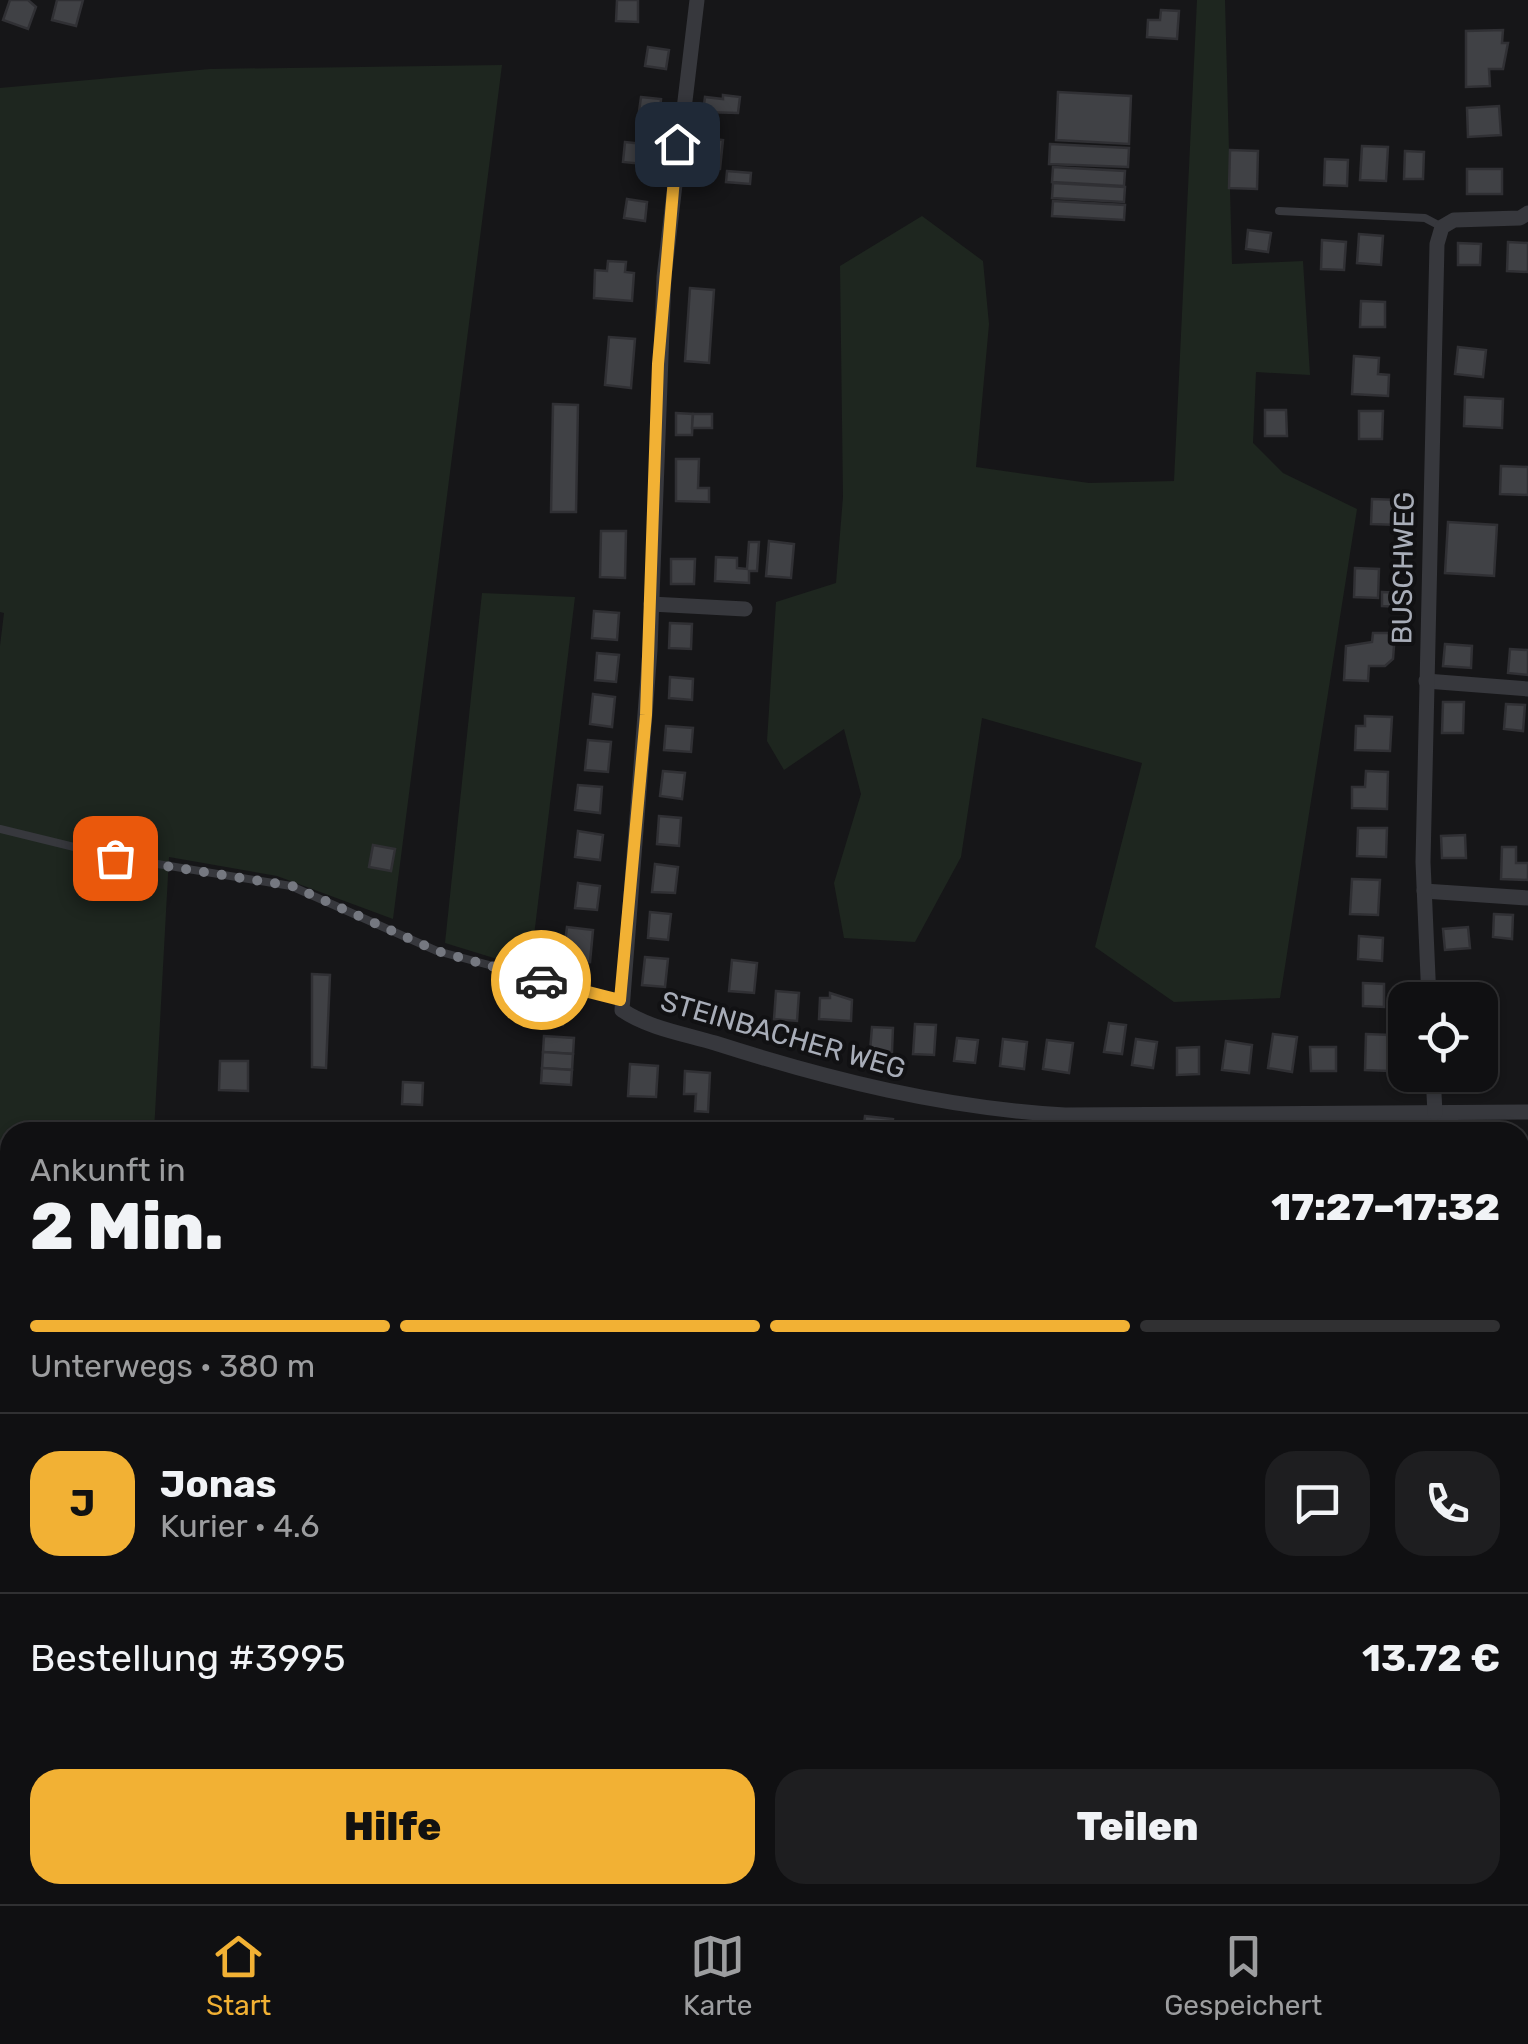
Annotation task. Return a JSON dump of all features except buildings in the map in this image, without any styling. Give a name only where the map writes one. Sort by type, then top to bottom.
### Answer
[{"type":"street","points":[[620,1000],[646,715],[664,277],[697,0]]},
{"type":"street","points":[[1442,227],[1454,220],[1520,218],[1528,213]]},
{"type":"street","name":"BUSCHWEG","points":[[1427,982],[1426,681],[1436,244],[1442,227]]},
{"type":"street","points":[[651,604],[745,608]]},
{"type":"street","points":[[1426,681],[1528,689]]},
{"type":"street","points":[[1424,892],[1528,898]]},
{"type":"street","name":"STEINBACHER WEG","points":[[620,1000],[622,1010],[631,1016],[728,1047],[908,1098],[990,1111],[1065,1115],[1528,1112]]},
{"type":"street","points":[[1434,1092],[1436,1113]]},
{"type":"lane","points":[[1279,211],[1425,218],[1442,227]]},
{"type":"lane","name":"STEINBACHER WEG","points":[[0,829],[115,858],[292,886],[437,951],[620,1000]]},
{"type":"shaded area","points":[[1197,0],[1225,0],[1232,264],[1303,261],[1310,375],[1256,372],[1253,443],[1283,473],[1357,509],[1280,998],[1174,1002],[1095,947],[1142,763],[982,718],[961,857],[915,942],[844,938],[834,883],[861,794],[844,729],[784,770],[767,741],[776,602],[836,583],[843,497],[840,266],[922,216],[983,261],[989,324],[976,467],[1089,483],[1174,481]]},
{"type":"shaded area","points":[[502,65],[393,919],[277,876],[169,857],[155,1122],[0,1122],[0,646],[4,613],[0,612],[0,88],[210,69]]},
{"type":"shaded area","points":[[482,593],[575,597],[530,969],[445,943]]},
{"type":"way so far","points":[[115,858],[292,886],[437,951],[541,980]]},
{"type":"route","points":[[541,980],[620,1000],[646,715],[658,364],[677,144]]}]
